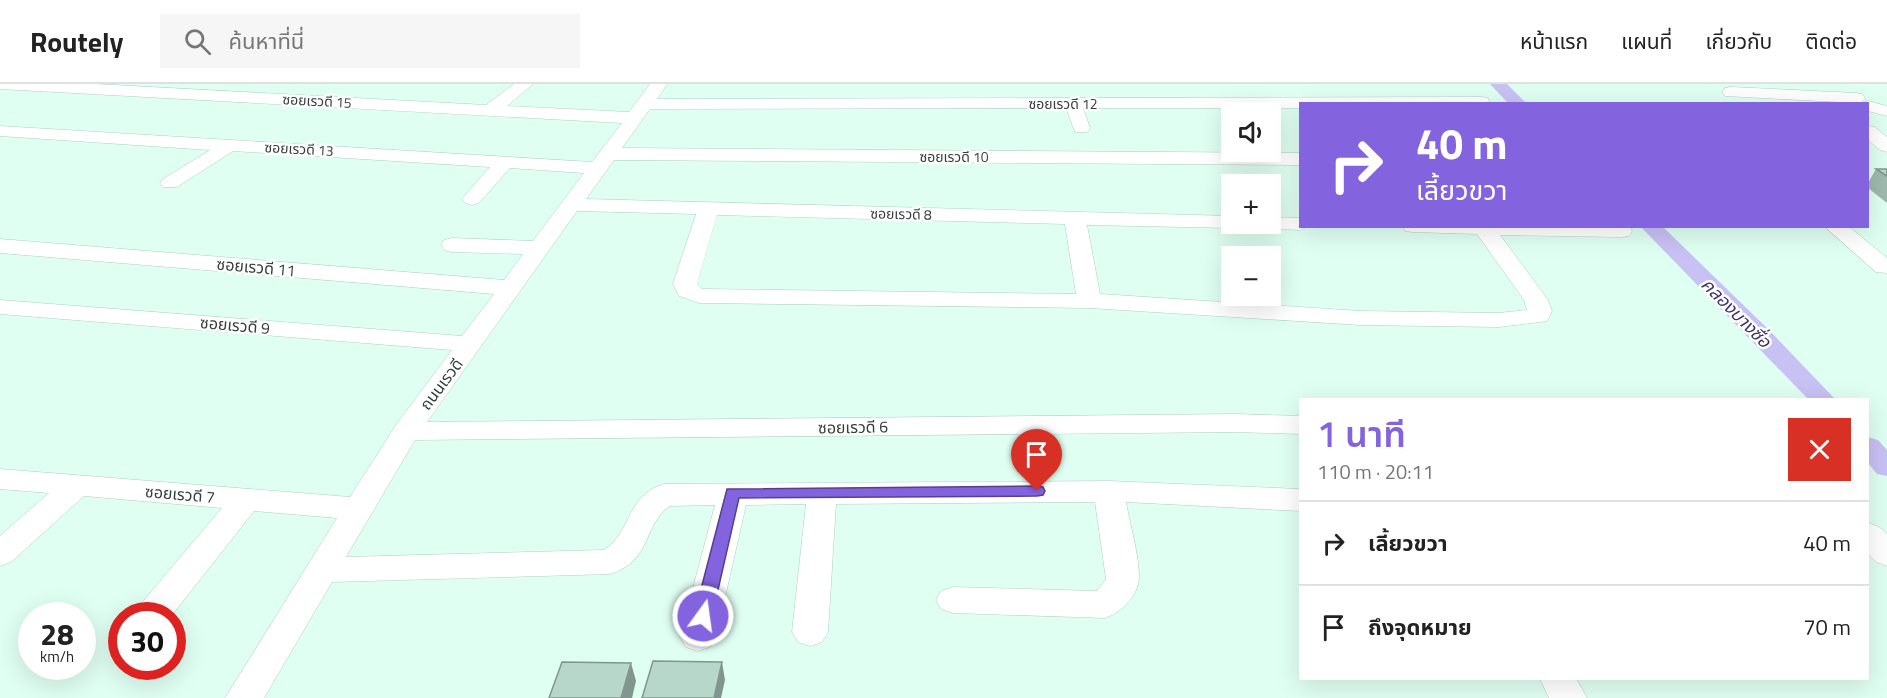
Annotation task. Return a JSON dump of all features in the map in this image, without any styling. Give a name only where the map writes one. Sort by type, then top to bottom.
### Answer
[{"type":"street","name":"ซอยเรวดี 15","points":[[0,84],[489,111],[646,102]]},
{"type":"street","points":[[489,111],[525,84]]},
{"type":"street","points":[[1835,84],[1862,102]]},
{"type":"street","points":[[1731,92],[1862,102]]},
{"type":"street","name":"ซอยเรวดี 12","points":[[646,102],[1299,102]]},
{"type":"street","name":"ถนนเรวดี","points":[[244,698],[406,431],[646,102]]},
{"type":"street","points":[[1073,103],[1081,128]]},
{"type":"street","points":[[1869,105],[1887,111]]},
{"type":"street","points":[[1869,130],[1886,143],[1869,157]]},
{"type":"street","name":"ซอยเรวดี 13","points":[[0,131],[505,162],[603,161]]},
{"type":"street","points":[[170,183],[230,145]]},
{"type":"street","name":"ซอยเรวดี 10","points":[[603,161],[1299,159]]},
{"type":"street","points":[[472,199],[505,162]]},
{"type":"street","name":"ซอยเรวดี 8","points":[[571,205],[1221,222]]},
{"type":"street","points":[[708,209],[685,284],[687,291],[699,296],[1089,301],[1360,318],[1498,320],[1538,316],[1540,311],[1536,300],[1484,228]]},
{"type":"street","points":[[1075,218],[1089,301]]},
{"type":"street","points":[[1281,223],[1299,224]]},
{"type":"street","points":[[1484,228],[1621,231]]},
{"type":"street","points":[[1836,228],[1884,267]]},
{"type":"street","points":[[452,245],[540,248]]},
{"type":"street","name":"ซอยเรวดี 11","points":[[0,246],[512,288]]},
{"type":"street","name":"ซอยเรวดี 9","points":[[0,307],[471,344]]},
{"type":"street","name":"ซอยเรวดี 6","points":[[406,431],[1236,423],[1299,425]]},
{"type":"street","name":"ซอยเรวดี 7","points":[[0,478],[359,509]]},
{"type":"street","points":[[0,554],[78,485]]},
{"type":"street","points":[[953,600],[1105,604],[1117,592],[1123,579],[1109,490]]},
{"type":"street","points":[[322,570],[610,562],[624,554],[654,499],[664,495],[1109,490],[1299,500]]},
{"type":"street","points":[[810,632],[822,492]]},
{"type":"street","points":[[698,637],[733,493]]},
{"type":"street","points":[[163,602],[247,499]]},
{"type":"street","points":[[1869,536],[1887,554]]},
{"type":"building","points":[[1876,169],[1887,169],[1887,176]]},
{"type":"building","points":[[653,661],[722,662],[714,698],[642,698]]},
{"type":"building","points":[[562,662],[631,663],[621,698],[549,698]]},
{"type":"waterway","name":"คลองบางซื่อ","points":[[1498,84],[1517,102]]},
{"type":"waterway","name":"คลองบางซื่อ","points":[[1652,228],[1761,335],[1821,398]]},
{"type":"waterway","name":"คลองบางซื่อ","points":[[1869,447],[1887,467]]},
{"type":"route","points":[[703,616],[733,493],[1037,491]]}]
